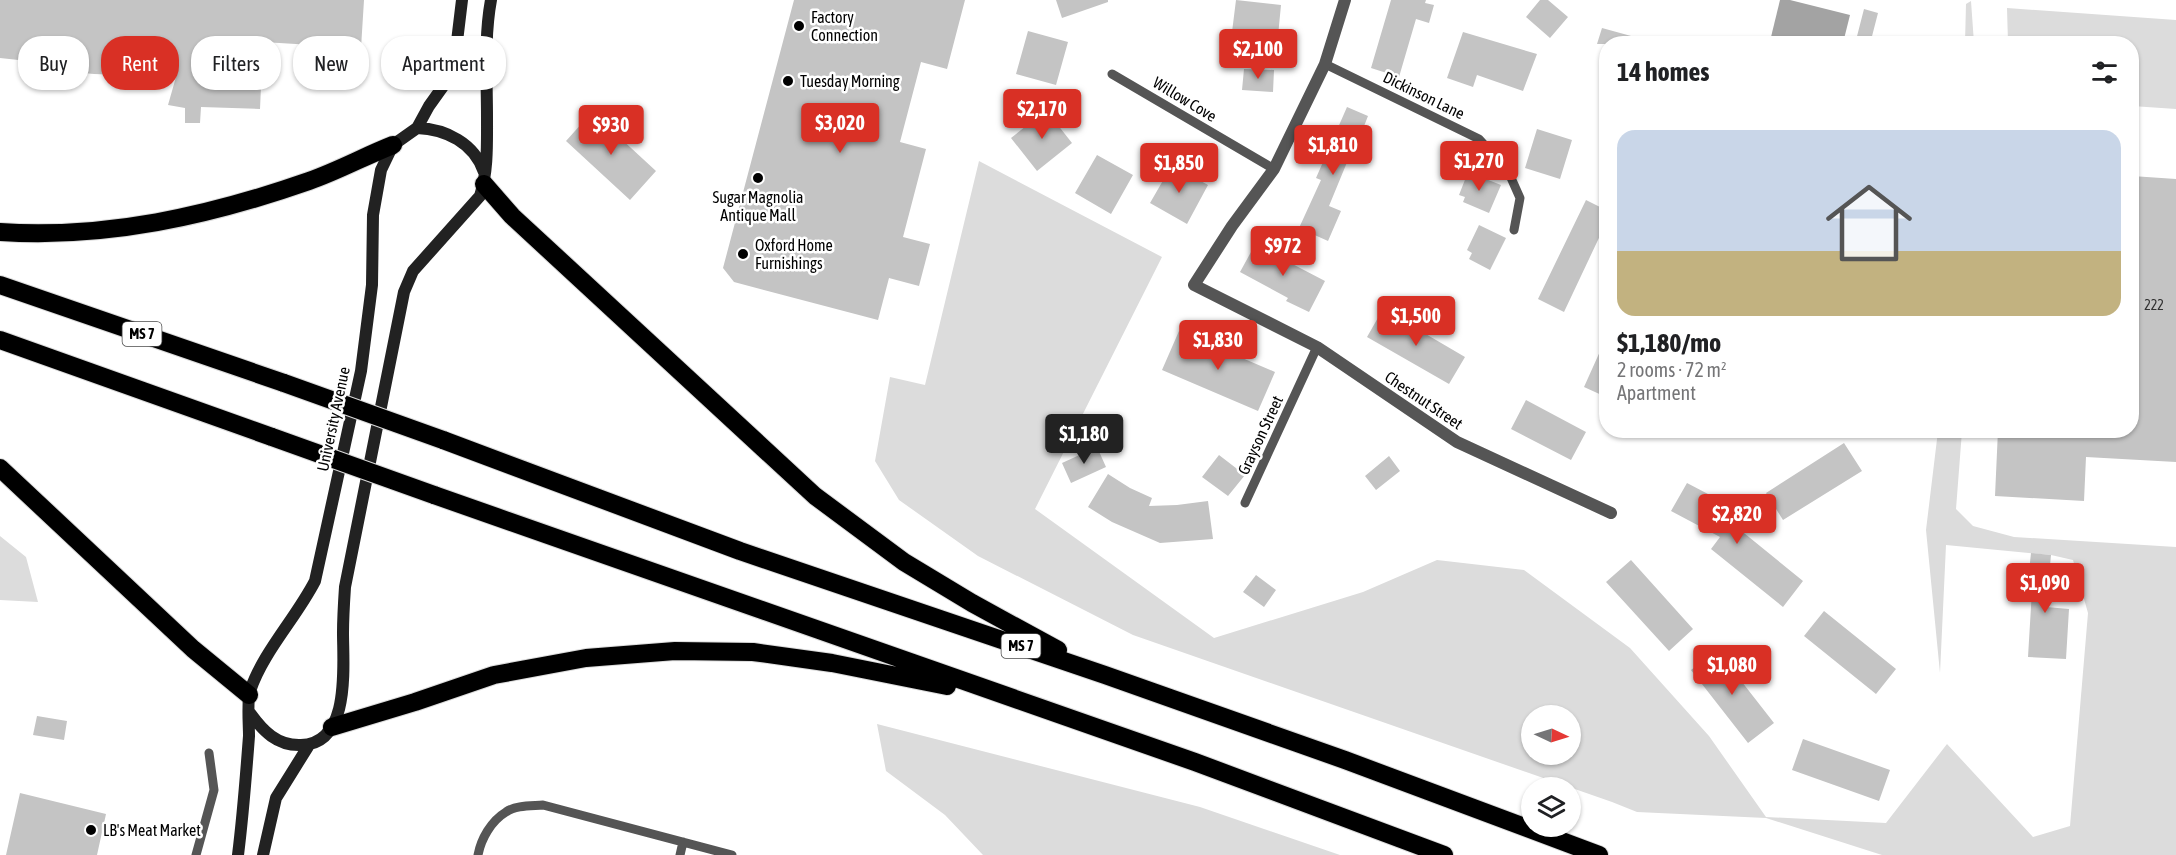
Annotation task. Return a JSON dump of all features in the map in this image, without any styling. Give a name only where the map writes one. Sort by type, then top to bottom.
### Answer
[{"type":"highway","points":[[0,232],[90,231],[158,223],[221,210],[310,181],[393,145]]},
{"type":"highway","points":[[485,180],[519,223],[815,496],[904,562],[972,603],[1105,675]]},
{"type":"highway","name":"MS 7","points":[[0,285],[284,383],[740,550],[1345,760],[1599,855]]},
{"type":"highway","points":[[0,340],[1010,699],[1195,762],[1444,855]]},
{"type":"highway","points":[[0,468],[249,704]]},
{"type":"highway","points":[[332,727],[494,675],[586,658],[675,651],[753,652],[820,661],[1010,699]]},
{"type":"main road","points":[[393,145],[417,128],[449,78],[455,58],[462,0]]},
{"type":"main road","points":[[263,855],[276,798],[309,745],[332,727],[341,706],[344,679],[345,587],[404,292],[413,271],[480,196],[485,180],[488,15],[491,0]]},
{"type":"main road","points":[[417,128],[442,132],[472,150],[481,163],[485,180]]},
{"type":"main road","name":"University Avenue","points":[[238,855],[245,794],[249,704],[256,676],[304,603],[315,581],[361,371],[372,285],[375,198],[381,170],[393,145]]},
{"type":"main road","points":[[249,704],[258,725],[272,738],[291,745],[309,745]]},
{"type":"street","points":[[1274,169],[1325,64],[1345,0]]},
{"type":"street","name":"Chestnut Street","points":[[1274,169],[1194,285],[1317,347],[1456,442],[1611,513]]},
{"type":"lane","name":"Dickinson Lane","points":[[1325,64],[1479,139],[1508,171],[1520,198],[1514,230]]},
{"type":"lane","name":"Willow Cove","points":[[1112,74],[1274,169]]},
{"type":"lane","name":"Grayson Street","points":[[1245,503],[1317,347]]},
{"type":"lane","points":[[196,855],[214,790],[209,753]]},
{"type":"lane","points":[[478,855],[481,841],[493,824],[506,812],[521,807],[543,805],[732,855]]},
{"type":"lane","points":[[680,855],[683,842]]},
{"type":"shaded area","points":[[1780,0],[1790,0],[1850,15],[1845,36],[1771,36]]},
{"type":"shaded area","points":[[1971,1],[1974,36],[1965,36],[1966,4]]},
{"type":"shaded area","points":[[2007,8],[2176,20],[2176,109],[2139,106],[2139,36],[2008,36]]},
{"type":"shaded area","points":[[979,161],[1162,257],[1035,509],[1214,638],[1363,592],[1437,560],[1524,570],[1630,648],[1709,736],[1766,817],[1886,823],[1947,744],[2033,837],[2070,826],[2088,613],[2073,560],[2051,555],[1946,545],[1940,673],[1926,530],[1937,438],[1961,438],[1956,509],[1973,526],[2014,537],[2176,547],[2176,855],[1882,855],[1766,818],[1637,812],[1581,791],[1581,777],[1540,777],[1133,635],[978,556],[899,500],[875,461],[890,377],[925,385]]},
{"type":"shaded area","points":[[0,536],[26,557],[38,602],[0,600]]},
{"type":"shaded area","points":[[877,724],[1200,807],[1340,855],[983,855],[945,815],[886,771]]},
{"type":"building","points":[[0,0],[364,0],[362,36],[293,36],[293,44],[281,43],[281,36],[191,36],[191,90],[261,90],[260,109],[201,107],[200,123],[185,123],[185,108],[168,105],[172,90],[179,90],[179,36],[101,36],[101,74],[89,74],[89,36],[18,36],[18,60],[0,58]]},
{"type":"building","points":[[794,0],[965,0],[947,69],[921,62],[900,142],[926,149],[903,237],[930,244],[919,286],[889,278],[878,320],[734,282],[723,268]]},
{"type":"building","points":[[1056,0],[1108,0],[1108,2],[1062,18]]},
{"type":"building","points":[[1236,0],[1281,5],[1278,36],[1232,32]]},
{"type":"building","points":[[1391,0],[1426,0],[1425,3],[1434,5],[1429,23],[1416,19],[1399,77],[1371,68]]},
{"type":"building","points":[[1540,0],[1548,0],[1568,17],[1550,38],[1526,17]]},
{"type":"building","points":[[1864,9],[1878,13],[1872,36],[1857,36]]},
{"type":"building","points":[[1602,28],[1631,36],[1600,36]]},
{"type":"building","points":[[1028,31],[1068,42],[1056,85],[1016,74]]},
{"type":"building","points":[[1463,32],[1537,54],[1523,91],[1477,75],[1473,87],[1447,78]]},
{"type":"building","points":[[1244,69],[1274,70],[1273,92],[1242,90]]},
{"type":"building","points":[[1347,107],[1368,116],[1329,206],[1341,211],[1328,241],[1299,228],[1321,180],[1316,178]]},
{"type":"building","points":[[1046,110],[1072,143],[1037,171],[1011,138]]},
{"type":"building","points":[[592,112],[656,171],[630,200],[566,141]]},
{"type":"building","points":[[1537,129],[1572,140],[1560,179],[1525,168]]},
{"type":"building","points":[[1097,155],[1133,175],[1111,214],[1075,193]]},
{"type":"building","points":[[1172,165],[1208,185],[1187,224],[1150,203]]},
{"type":"building","points":[[1468,172],[1501,185],[1489,213],[1463,202],[1465,197],[1459,195]]},
{"type":"building","points":[[2139,176],[2176,179],[2176,462],[2086,457],[2084,501],[1995,496],[1998,438],[2139,438]]},
{"type":"building","points":[[1586,200],[1599,206],[1599,238],[1564,312],[1538,299]]},
{"type":"building","points":[[1479,225],[1506,238],[1490,270],[1469,259],[1472,253],[1467,250]]},
{"type":"building","points":[[1261,241],[1280,251],[1277,256],[1325,281],[1309,312],[1286,301],[1288,298],[1240,272],[1251,252],[1255,253]]},
{"type":"building","points":[[1383,309],[1465,357],[1449,384],[1367,337]]},
{"type":"building","points":[[1179,331],[1275,372],[1258,411],[1162,370]]},
{"type":"building","points":[[1599,354],[1599,394],[1584,387]]},
{"type":"building","points":[[1526,400],[1586,432],[1571,460],[1511,429]]},
{"type":"building","points":[[1844,443],[1862,471],[1783,520],[1766,493]]},
{"type":"building","points":[[1097,447],[1106,467],[1071,483],[1062,463]]},
{"type":"building","points":[[1219,455],[1245,475],[1228,496],[1202,477]]},
{"type":"building","points":[[1389,456],[1400,471],[1376,490],[1365,476]]},
{"type":"building","points":[[1108,474],[1152,498],[1149,506],[1208,501],[1213,539],[1160,543],[1112,522],[1088,507]]},
{"type":"building","points":[[1687,483],[1729,505],[1723,516],[1803,581],[1783,607],[1711,549],[1720,537],[1671,511]]},
{"type":"building","points":[[2031,553],[2051,555],[2046,607],[2069,609],[2066,659],[2028,657],[2032,590],[2027,590]]},
{"type":"building","points":[[1631,560],[1693,629],[1669,651],[1606,582]]},
{"type":"building","points":[[1256,575],[1276,590],[1264,607],[1243,592]]},
{"type":"building","points":[[1824,611],[1896,669],[1876,694],[1804,636]]},
{"type":"building","points":[[1717,650],[1774,723],[1748,743],[1691,670]]},
{"type":"building","points":[[37,716],[67,721],[64,740],[33,735]]},
{"type":"building","points":[[1803,739],[1890,770],[1879,801],[1792,770]]},
{"type":"building","points":[[20,793],[106,814],[97,855],[6,855]]},
{"type":"place","name":"Factory Connection","points":[[799,26]]},
{"type":"place","name":"Tuesday Morning","points":[[788,81]]},
{"type":"place","name":"Sugar Magnolia Antique Mall","points":[[758,178]]},
{"type":"place","name":"Oxford Home Furnishings","points":[[743,254]]},
{"type":"place","name":"LB's Meat Market","points":[[91,830]]}]
